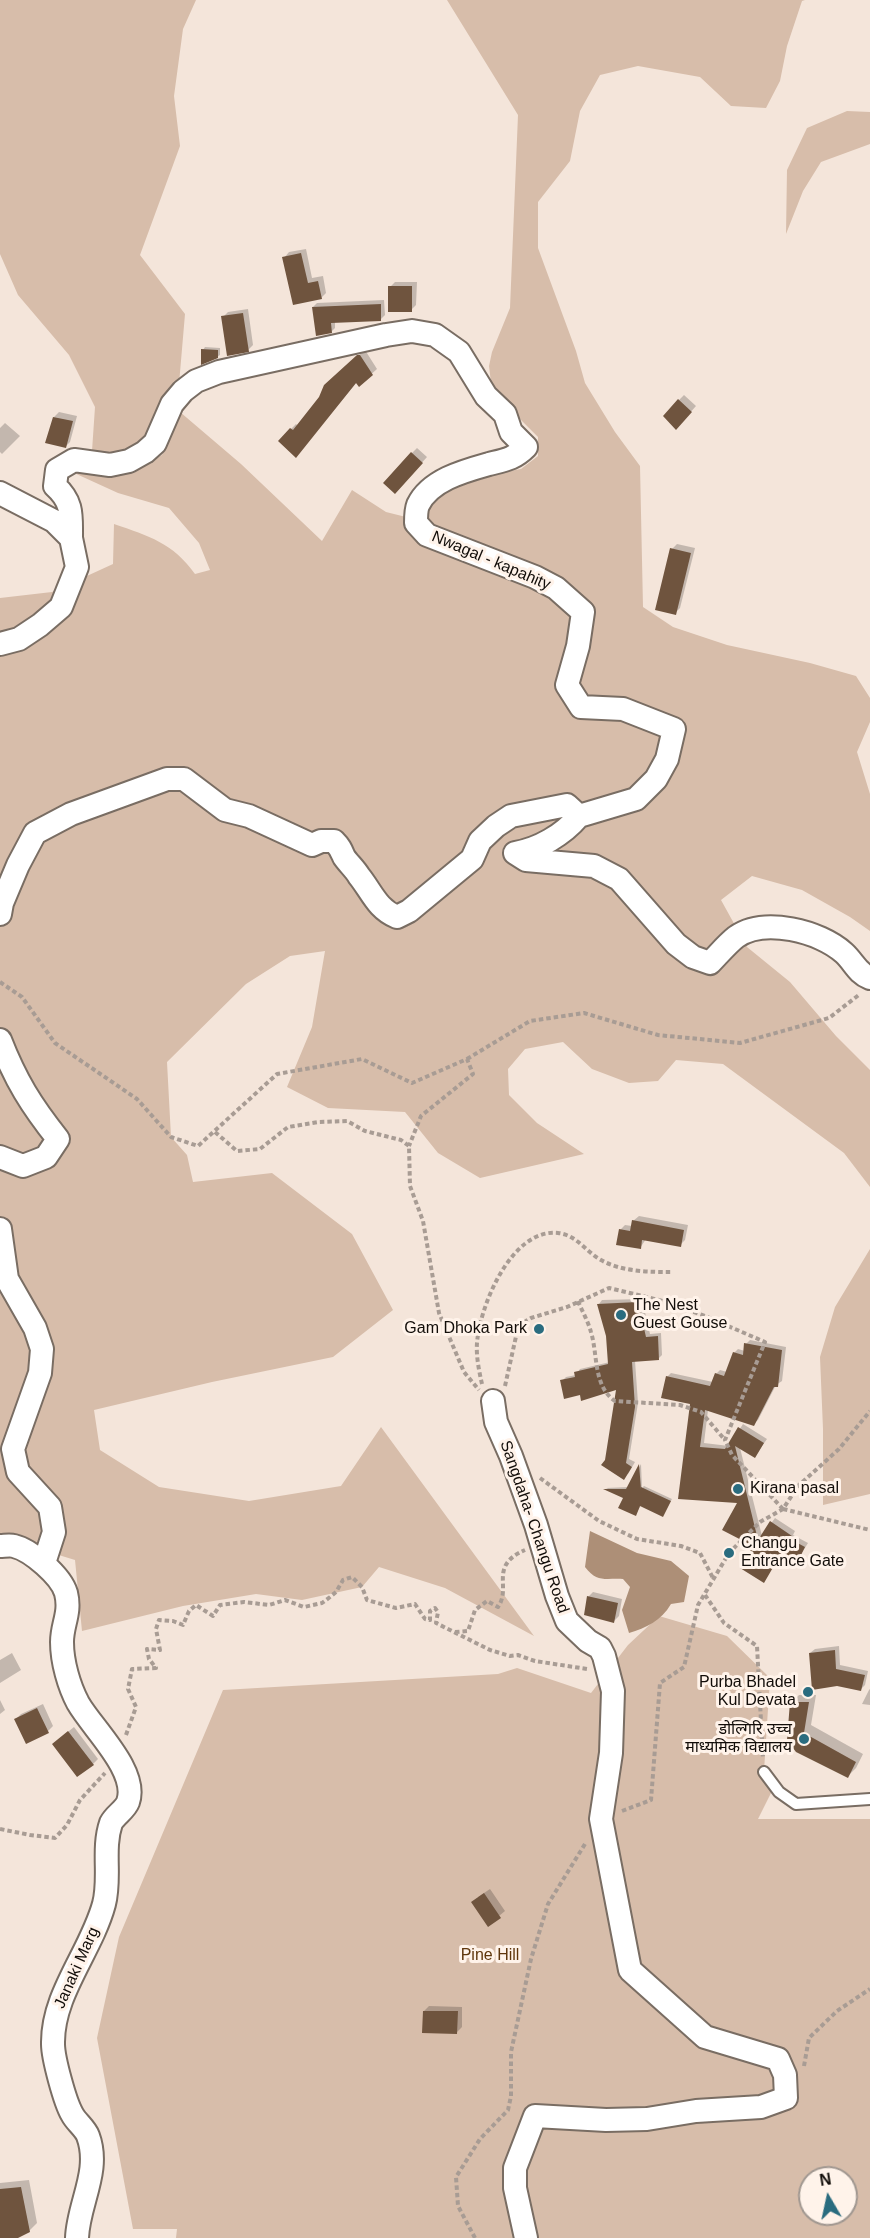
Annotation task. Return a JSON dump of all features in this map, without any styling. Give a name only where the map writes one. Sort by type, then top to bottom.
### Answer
[{"type":"street","name":"Nwagal - kapahity","points":[[71,538],[71,513],[66,496],[55,486],[57,470],[74,460],[110,465],[129,461],[145,452],[155,443],[172,404],[196,381],[229,369],[386,335],[412,331],[435,336],[459,352],[486,396],[505,414],[511,432],[526,447],[517,457],[478,467],[427,490],[417,507],[416,523],[426,535],[535,577],[556,588],[583,612],[578,646],[567,685],[581,707],[623,709],[674,729],[667,759],[656,779],[636,799],[579,816]]},
{"type":"street","points":[[0,493],[54,521],[71,538],[77,567],[61,607],[19,639],[0,644]]},
{"type":"street","points":[[0,914],[14,874],[35,833],[71,814],[167,778],[184,779],[225,810],[249,816],[312,845],[321,841],[334,841],[367,886],[372,898],[385,912],[397,917],[409,911],[472,859],[480,841],[511,816],[567,805],[579,816],[568,828],[530,850],[515,853],[526,860],[594,866],[619,879],[676,944],[693,957],[710,963],[737,936],[775,926],[811,934],[843,952],[861,974],[866,985]]},
{"type":"street","points":[[0,1040],[12,1071],[29,1102],[58,1139],[46,1157],[22,1166],[0,1157]]},
{"type":"street","points":[[0,1229],[7,1280],[35,1328],[42,1349],[40,1373],[13,1449],[18,1472],[50,1507],[54,1532],[44,1563],[14,1546],[0,1545]]},
{"type":"street","name":"Sangdaha- Changu Road","points":[[488,1397],[536,1525],[567,1622],[588,1641],[600,1648],[604,1656]]},
{"type":"street","name":"Janaki Marg","points":[[44,1563],[66,1591],[68,1613],[62,1641],[67,1674],[78,1703],[116,1755],[128,1781],[128,1802],[112,1823],[107,1845],[104,1902],[93,1937],[72,1977],[56,2016],[53,2046],[72,2114],[88,2136],[93,2167],[77,2228],[77,2238]]},
{"type":"street","points":[[526,2238],[515,2188],[515,2168],[535,2116],[606,2120],[647,2119],[696,2111],[761,2107],[786,2098],[785,2075],[778,2059],[705,2037],[630,1970],[601,1819],[610,1753],[614,1691],[604,1656]]},
{"type":"lane","points":[[764,1772],[778,1792],[796,1804],[870,1799]]},
{"type":"path","points":[[0,982],[22,997],[55,1043],[137,1099],[171,1137],[198,1146],[277,1074],[362,1059],[412,1083],[467,1059],[530,1021],[584,1013],[658,1035],[740,1044],[829,1018],[866,985]]},
{"type":"path","points":[[467,1059],[473,1074],[421,1116],[409,1146],[410,1186],[423,1221],[439,1313],[464,1372],[488,1397]]},
{"type":"path","points":[[215,1132],[237,1150],[260,1149],[288,1127],[319,1122],[347,1121],[365,1131],[400,1140],[409,1146]]},
{"type":"path","points":[[488,1397],[478,1367],[477,1342],[485,1306],[512,1255],[525,1244],[547,1234],[560,1233],[581,1243],[600,1260],[612,1265],[650,1272],[673,1272]]},
{"type":"path","points":[[488,1397],[505,1386],[517,1332],[521,1324],[609,1288],[663,1301],[765,1342],[725,1440]]},
{"type":"path","points":[[578,1301],[591,1331],[600,1382],[607,1395],[615,1401],[680,1405],[702,1412],[725,1440],[732,1455],[783,1509],[870,1530]]},
{"type":"path","points":[[475,2238],[458,2206],[456,2177],[480,2139],[508,2110],[511,2097],[511,2052],[531,1959],[548,1905],[601,1819],[651,1800],[660,1683],[684,1667],[698,1605],[729,1553],[760,1522],[783,1509],[798,1486],[839,1449],[870,1411]]},
{"type":"path","points":[[537,1475],[599,1521],[637,1539],[681,1546],[700,1553],[714,1579]]},
{"type":"path","points":[[455,1632],[468,1631],[475,1610],[487,1601],[498,1606],[502,1600],[501,1572],[514,1554],[535,1546],[536,1525]]},
{"type":"path","points":[[0,1829],[55,1838],[67,1825],[80,1800],[111,1765],[131,1726],[136,1707],[128,1689],[132,1670],[156,1668],[149,1659],[147,1649],[160,1650],[156,1629],[159,1620],[173,1621],[183,1625],[189,1611],[196,1605],[213,1616],[220,1605],[244,1602],[269,1605],[285,1600],[304,1607],[321,1603],[336,1592],[343,1580],[352,1577],[362,1587],[367,1600],[396,1608],[415,1604],[425,1619],[430,1620],[430,1611],[435,1608],[438,1612],[436,1623],[490,1650],[510,1656],[518,1654],[535,1661],[594,1669],[603,1663],[604,1656]]},
{"type":"path","points":[[704,1594],[723,1623],[757,1646],[764,1772]]},
{"type":"path","points":[[804,2071],[809,2038],[837,2011],[870,1989]]},
{"type":"green space","points":[[0,0],[196,0],[183,29],[174,96],[180,146],[140,255],[185,314],[179,384],[154,413],[154,435],[125,456],[92,451],[95,407],[69,355],[18,295],[0,254]]},
{"type":"green space","points":[[447,0],[805,0],[802,1],[787,46],[780,81],[766,108],[731,106],[700,77],[638,66],[600,75],[580,111],[570,161],[538,202],[538,248],[576,351],[585,383],[615,432],[640,466],[643,607],[673,627],[727,645],[810,663],[856,676],[870,698],[870,722],[857,752],[870,794],[870,931],[802,890],[752,876],[721,900],[747,947],[790,982],[836,1036],[870,1070],[870,1187],[844,1153],[723,1064],[676,1060],[658,1081],[629,1083],[592,1069],[563,1042],[525,1049],[508,1069],[509,1095],[537,1123],[584,1154],[480,1178],[438,1153],[405,1112],[328,1108],[287,1087],[312,1027],[325,951],[290,956],[246,984],[167,1062],[171,1137],[187,1155],[193,1182],[272,1173],[352,1234],[393,1310],[333,1357],[94,1410],[100,1450],[159,1487],[249,1501],[341,1486],[381,1427],[534,1636],[445,1588],[379,1567],[362,1587],[302,1600],[256,1594],[183,1606],[82,1631],[75,1560],[0,1537],[0,598],[52,592],[113,564],[114,524],[149,537],[169,548],[187,563],[195,574],[210,570],[199,543],[169,508],[118,493],[72,472],[136,468],[162,455],[180,412],[241,464],[322,541],[352,490],[386,512],[406,517],[438,493],[493,474],[521,469],[538,456],[538,437],[492,391],[489,366],[492,352],[510,308],[518,115]]},
{"type":"green space","points":[[847,111],[870,112],[870,144],[821,162],[803,191],[786,234],[787,170],[807,128]]},
{"type":"green space","points":[[870,1249],[870,1494],[823,1505],[820,1357],[835,1307]]},
{"type":"green space","name":"Pine Hill","points":[[659,1616],[727,1636],[770,1678],[764,1771],[773,1789],[758,1819],[870,1819],[870,2238],[176,2238],[177,2229],[133,2229],[97,2038],[119,1937],[223,1690],[498,1674],[517,1668],[591,1693],[628,1645]]},
{"type":"shaded area","points":[[590,1531],[637,1553],[671,1561],[689,1576],[684,1602],[671,1604],[653,1623],[629,1633],[622,1610],[630,1587],[623,1579],[598,1578],[585,1567]]},
{"type":"building","points":[[301,253],[308,283],[318,281],[322,299],[293,305],[282,257]]},
{"type":"building","points":[[388,286],[412,286],[412,312],[388,312]]},
{"type":"building","points":[[381,304],[381,321],[331,323],[332,333],[316,336],[312,307]]},
{"type":"building","points":[[243,313],[249,352],[227,356],[221,316]]},
{"type":"building","points":[[201,349],[218,350],[218,358],[201,365]]},
{"type":"building","points":[[357,355],[360,355],[373,375],[359,387],[356,383],[296,458],[278,441],[290,428],[293,430],[319,397],[324,385]]},
{"type":"building","points":[[678,399],[692,412],[676,430],[663,416]]},
{"type":"building","points":[[53,417],[73,421],[66,448],[45,443]]},
{"type":"building","points":[[411,452],[423,463],[395,494],[383,483]]},
{"type":"building","points":[[670,548],[691,553],[676,615],[655,610]]},
{"type":"building","points":[[632,1220],[684,1230],[681,1247],[642,1240],[641,1249],[616,1245],[619,1229],[630,1231]]},
{"type":"building","points":[[638,1302],[646,1337],[658,1336],[659,1360],[632,1362],[635,1407],[626,1463],[632,1467],[624,1480],[601,1465],[605,1460],[616,1390],[581,1401],[580,1395],[564,1399],[560,1380],[575,1377],[574,1372],[608,1364],[606,1336],[597,1304]]},
{"type":"building","points":[[744,1343],[782,1350],[778,1387],[774,1387],[754,1426],[705,1410],[700,1447],[725,1449],[738,1427],[764,1443],[755,1458],[735,1446],[758,1540],[770,1521],[792,1536],[790,1539],[805,1547],[798,1561],[782,1552],[764,1583],[740,1568],[753,1546],[722,1530],[737,1503],[678,1499],[690,1404],[661,1398],[666,1376],[710,1386],[715,1373],[724,1376],[733,1352],[743,1355]]},
{"type":"building","points":[[639,1464],[641,1489],[641,1487],[671,1501],[663,1517],[640,1506],[636,1516],[618,1508],[623,1498],[603,1489],[626,1489]]},
{"type":"building","points":[[587,1596],[618,1603],[614,1623],[584,1615]]},
{"type":"building","points":[[835,1650],[836,1669],[865,1675],[861,1691],[837,1686],[812,1690],[809,1653]]},
{"type":"building","points":[[790,1702],[809,1702],[804,1733],[856,1762],[848,1778],[796,1752],[787,1740]]},
{"type":"building","points":[[37,1708],[49,1733],[26,1744],[14,1719]]},
{"type":"building","points":[[68,1731],[94,1765],[77,1777],[52,1744]]},
{"type":"building","points":[[484,1893],[501,1918],[488,1927],[471,1902]]},
{"type":"building","points":[[423,2011],[458,2011],[457,2034],[422,2033]]},
{"type":"building","points":[[21,2187],[30,2232],[18,2238],[0,2238],[0,2189]]},
{"type":"place","name":"The Nest Guest Gouse","points":[[621,1315]]},
{"type":"place","name":"Gam Dhoka Park","points":[[539,1329]]},
{"type":"place","name":"Kirana pasal","points":[[738,1489]]},
{"type":"place","name":"Changu Entrance Gate","points":[[729,1553]]},
{"type":"place","name":"Purba Bhadel Kul Devata","points":[[808,1692]]},
{"type":"place","name":"डोल्गिरि उच्च माध्यमिक विद्यालय","points":[[804,1739]]}]
